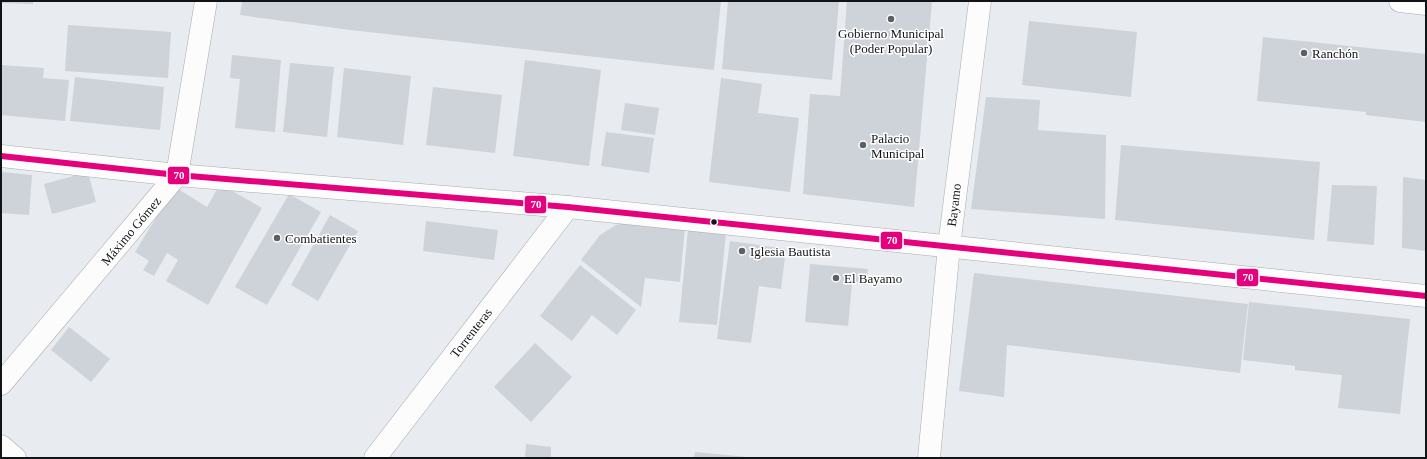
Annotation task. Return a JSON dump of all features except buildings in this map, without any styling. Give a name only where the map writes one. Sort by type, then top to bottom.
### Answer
[{"type":"main road","points":[[177,175],[206,1]]},
{"type":"main road","name":"Bayamo","points":[[929,458],[949,246],[980,1]]},
{"type":"main road","points":[[1400,1],[1426,4]]},
{"type":"main road","points":[[1,156],[177,175],[568,208],[1426,296]]},
{"type":"main road","name":"Máximo Gómez","points":[[1,384],[177,175]]},
{"type":"main road","name":"Torrenteras","points":[[375,458],[568,208]]},
{"type":"main road","points":[[1,446],[15,458]]},
{"type":"transit line","name":"70","points":[[1,156],[177,175],[568,207],[1426,296]]},
{"type":"place","name":"Gobierno Municipal (Poder Popular)","points":[[891,19]]},
{"type":"place","name":"Ranchón","points":[[1304,53]]},
{"type":"place","name":"Palacio Municipal","points":[[863,145]]},
{"type":"place","name":"Combatientes","points":[[277,238]]},
{"type":"place","name":"Iglesia Bautista","points":[[742,251]]},
{"type":"place","name":"El Bayamo","points":[[836,278]]}]
